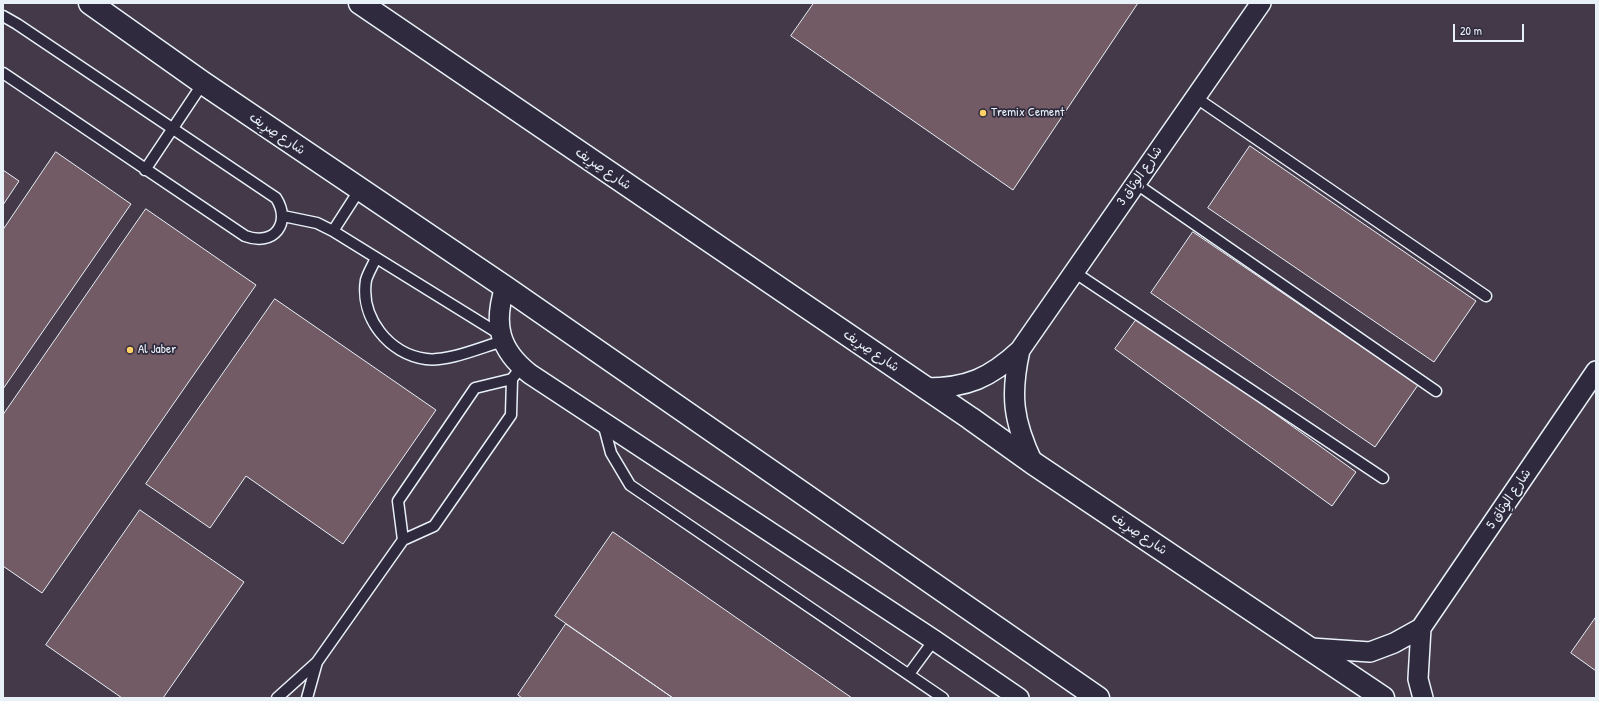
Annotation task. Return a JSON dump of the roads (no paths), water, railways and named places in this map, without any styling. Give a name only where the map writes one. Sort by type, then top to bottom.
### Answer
[{"type":"street","name":"شارع صِرِيف","points":[[90,3],[203,83],[505,287],[1098,698]]},
{"type":"street","name":"شارع صِرِيف","points":[[360,3],[382,12],[1033,463],[1311,648],[1383,698]]},
{"type":"street","name":"شارع الوِثاق 3","points":[[926,388],[947,388],[968,384],[987,376],[1020,350],[1261,3]]},
{"type":"street","points":[[505,287],[500,303],[498,319],[502,338],[516,373],[604,423],[934,640],[1019,698]]},
{"type":"street","name":"شارع الوِثاق 3","points":[[1020,350],[1014,381],[1016,419],[1023,442],[1033,463]]},
{"type":"street","name":"شارع الوِثاق 5","points":[[1311,648],[1370,652],[1394,644],[1421,628],[1596,371]]},
{"type":"street","points":[[1421,628],[1418,679],[1423,698]]},
{"type":"lane","points":[[3,73],[245,236],[255,240],[265,239],[274,234],[280,226],[283,216],[281,207],[276,198],[173,128],[4,18]]},
{"type":"lane","points":[[145,170],[203,83]]},
{"type":"lane","points":[[1195,97],[1486,296]]},
{"type":"lane","points":[[1135,184],[1436,391]]},
{"type":"lane","points":[[333,230],[360,189]]},
{"type":"lane","points":[[283,216],[317,224],[333,230],[502,338]]},
{"type":"lane","points":[[376,258],[366,279],[366,298],[370,316],[380,332],[393,345],[409,354],[427,359],[446,358],[502,338]]},
{"type":"lane","points":[[1074,272],[1383,478]]},
{"type":"lane","points":[[277,698],[317,662],[403,540],[434,526],[511,415],[516,373],[475,388],[402,494],[398,501],[403,540]]},
{"type":"lane","points":[[604,423],[612,453],[630,485],[943,698]]},
{"type":"lane","points":[[908,674],[934,640]]},
{"type":"lane","points":[[307,698],[317,662]]},
{"type":"place","name":"Tremix Cement","points":[[983,113]]},
{"type":"place","name":"Al Jaber","points":[[130,350]]}]
